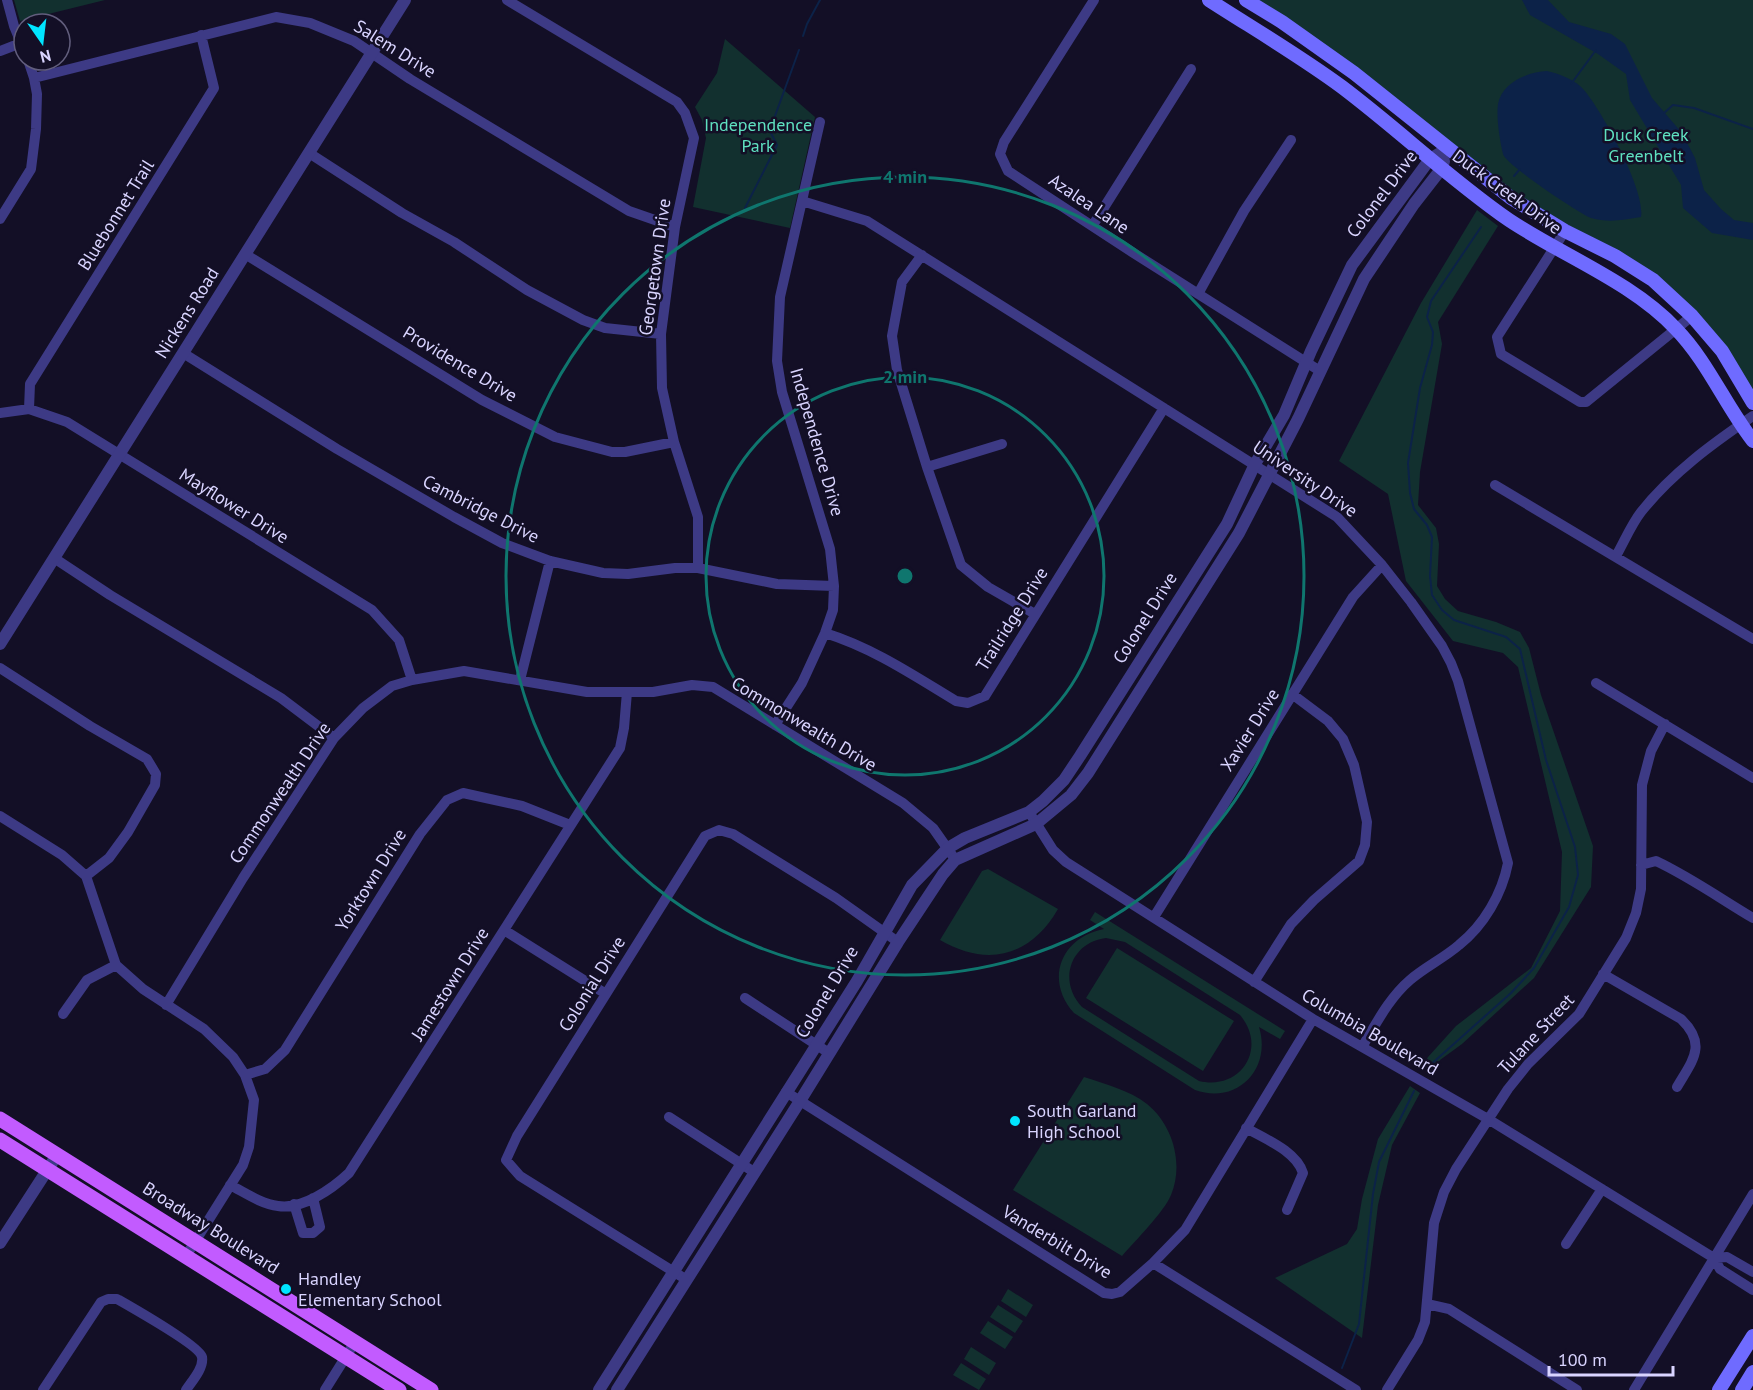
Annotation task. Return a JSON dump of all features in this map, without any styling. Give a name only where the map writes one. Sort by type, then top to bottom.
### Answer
[{"type":"main road","name":"Duck Creek Drive","points":[[1209,0],[1341,86],[1508,219],[1555,249],[1640,296],[1676,329],[1703,363],[1753,441]]},
{"type":"main road","name":"Duck Creek Drive","points":[[1246,0],[1282,22],[1354,73],[1511,198],[1653,280],[1692,315],[1722,351],[1753,403]]},
{"type":"main road","name":"Broadway Boulevard","points":[[0,1119],[431,1390]]},
{"type":"main road","name":"Broadway Boulevard","points":[[0,1140],[399,1390]]},
{"type":"main road","points":[[1719,1390],[1753,1336]]},
{"type":"main road","points":[[1742,1390],[1753,1372]]},
{"type":"street","points":[[7,0],[12,19]]},
{"type":"street","name":"Nickens Road","points":[[0,644],[405,0]]},
{"type":"street","name":"Georgetown Drive","points":[[507,0],[677,102],[685,112],[694,138],[675,227],[661,334],[662,388],[674,442],[698,517],[698,568]]},
{"type":"street","name":"Azalea Lane","points":[[1094,0],[1004,142],[1000,154],[1008,171],[1320,371]]},
{"type":"street","name":"Salem Drive","points":[[34,78],[276,17],[310,22],[354,41],[628,211],[675,227]]},
{"type":"street","name":"Bluebonnet Trail","points":[[29,409],[30,384],[214,88],[201,35]]},
{"type":"street","points":[[1092,225],[1191,69]]},
{"type":"street","points":[[0,219],[31,169],[37,94],[32,72]]},
{"type":"street","name":"Independence Drive","points":[[775,725],[802,683],[833,610],[834,586],[830,549],[782,392],[777,361],[780,297],[820,122]]},
{"type":"street","points":[[1198,294],[1244,211],[1291,140]]},
{"type":"street","name":"Colonel Drive","points":[[599,1390],[857,981],[912,885],[948,848],[965,838],[1029,812],[1064,780],[1227,524],[1255,464],[1284,415],[1352,264],[1430,159],[1448,148]]},
{"type":"street","name":"Colonel Drive","points":[[617,1390],[943,873],[955,860],[1036,824],[1071,795],[1088,773],[1221,563],[1270,473],[1364,279],[1379,254],[1442,168],[1448,148]]},
{"type":"street","points":[[309,153],[527,290],[583,320],[605,328],[661,334]]},
{"type":"street","name":"University Drive","points":[[802,201],[867,221],[1337,517],[1382,565],[1436,637],[1458,681],[1508,863],[1505,879],[1493,907],[1460,945],[1410,980],[1395,995],[1362,1047]]},
{"type":"street","points":[[1565,231],[1497,337],[1501,354],[1580,402],[1586,402],[1692,315]]},
{"type":"street","name":"Providence Drive","points":[[245,254],[482,400],[555,437],[618,452],[674,442]]},
{"type":"street","points":[[922,255],[902,282],[892,336],[897,370],[927,467],[961,565],[988,587],[1035,614]]},
{"type":"street","name":"Cambridge Drive","points":[[183,353],[337,449],[454,517],[502,543],[550,561],[576,569],[603,573],[628,574],[675,568],[698,568],[777,584],[834,586]]},
{"type":"street","name":"Trailridge Drive","points":[[825,633],[854,642],[879,654],[956,701],[968,703],[985,696],[1164,408]]},
{"type":"street","name":"Mayflower Drive","points":[[0,413],[29,409],[67,422],[372,610],[399,640],[412,680]]},
{"type":"street","points":[[1616,556],[1641,512],[1661,488],[1681,469],[1753,416]]},
{"type":"street","points":[[927,467],[1002,444]]},
{"type":"street","points":[[1496,485],[1753,639]]},
{"type":"street","points":[[54,558],[110,595],[281,698],[334,738]]},
{"type":"street","points":[[520,680],[550,561]]},
{"type":"street","name":"Xavier Drive","points":[[1154,917],[1353,597],[1382,565]]},
{"type":"street","points":[[0,668],[90,726],[147,759],[156,774],[155,785],[128,832],[109,858],[86,876]]},
{"type":"street","name":"Commonwealth Drive","points":[[166,1005],[243,878],[334,738],[363,708],[392,686],[412,680],[464,671],[587,692],[653,692],[692,685],[713,687],[903,803],[933,828],[955,860]]},
{"type":"street","points":[[1596,683],[1753,778]]},
{"type":"street","name":"Jamestown Drive","points":[[230,1185],[279,1207],[313,1198],[332,1189],[349,1173],[620,748],[627,692]]},
{"type":"street","points":[[1254,982],[1291,924],[1314,900],[1359,861],[1365,845],[1367,822],[1354,765],[1343,739],[1328,721],[1292,694]]},
{"type":"street","name":"Tulane Street","points":[[1387,1390],[1418,1340],[1425,1322],[1434,1223],[1444,1192],[1456,1169],[1508,1089],[1528,1064],[1580,1014],[1626,938],[1636,913],[1641,889],[1642,785],[1651,750],[1665,724]]},
{"type":"street","name":"Yorktown Drive","points":[[245,1075],[265,1070],[285,1050],[420,834],[447,801],[463,793],[522,806],[570,825]]},
{"type":"street","name":"Columbia Boulevard","points":[[1029,812],[1053,850],[1066,862],[1313,1019],[1488,1119],[1714,1258],[1720,1269],[1753,1290]]},
{"type":"street","points":[[0,816],[62,855],[86,876],[116,965],[143,989],[204,1029],[234,1057],[245,1075],[254,1100],[249,1147],[243,1165],[186,1256]]},
{"type":"street","name":"Colonial Drive","points":[[687,1280],[520,1176],[506,1160],[517,1136],[705,836],[719,830],[733,834],[836,897],[898,942]]},
{"type":"street","points":[[1641,865],[1656,861],[1678,871],[1706,891],[1753,918]]},
{"type":"street","points":[[504,930],[606,994]]},
{"type":"street","points":[[63,1014],[87,980],[116,965]]},
{"type":"street","points":[[1604,974],[1681,1019],[1692,1029],[1696,1044],[1695,1056],[1677,1087]]},
{"type":"street","points":[[745,998],[829,1053]]},
{"type":"street","name":"Vanderbilt Drive","points":[[786,1092],[1104,1293],[1112,1294],[1120,1292],[1154,1263],[1185,1230],[1313,1019]]},
{"type":"street","points":[[669,1117],[754,1172]]},
{"type":"street","points":[[1246,1128],[1289,1154],[1300,1164],[1303,1173],[1287,1210]]},
{"type":"street","points":[[0,1243],[57,1155]]},
{"type":"street","points":[[1566,1244],[1602,1189]]},
{"type":"street","points":[[1634,1390],[1753,1194]]},
{"type":"street","points":[[294,1204],[303,1233],[314,1233],[320,1227],[313,1198]]},
{"type":"street","name":"Columbia Boulevard","points":[[1714,1258],[1728,1257],[1753,1272]]},
{"type":"street","points":[[1154,1263],[1356,1390]]},
{"type":"street","points":[[43,1390],[101,1302],[108,1299],[117,1299],[201,1353],[203,1360],[201,1368],[186,1390]]},
{"type":"street","points":[[1427,1305],[1449,1309],[1577,1390]]},
{"type":"street","points":[[325,1390],[356,1342]]},
{"type":"green space","points":[[14,0],[105,0],[56,12],[17,12]]},
{"type":"green space","name":"Duck Creek Greenbelt","points":[[1258,0],[1753,0],[1753,397],[1693,314],[1515,193]]},
{"type":"green space","name":"Independence Park","points":[[725,39],[815,117],[790,228],[693,207],[706,138],[702,120],[695,107],[717,73]]},
{"type":"green space","points":[[1477,210],[1498,226],[1438,322],[1442,344],[1420,472],[1418,505],[1436,528],[1439,544],[1437,586],[1445,599],[1458,611],[1520,632],[1529,648],[1541,695],[1593,846],[1591,887],[1534,978],[1462,1044],[1440,1060],[1432,1073],[1422,1067],[1456,1026],[1531,968],[1560,911],[1562,852],[1518,667],[1503,653],[1453,641],[1406,581],[1388,494],[1339,461],[1421,303]]},
{"type":"green space","points":[[988,869],[1058,909],[1035,938],[1007,953],[975,954],[940,940],[982,871]]},
{"type":"green space","points":[[1095,912],[1285,1031],[1280,1039],[1259,1027],[1262,1042],[1260,1057],[1256,1069],[1248,1080],[1237,1088],[1225,1092],[1210,1093],[1195,1090],[1074,1013],[1060,987],[1059,974],[1068,950],[1077,941],[1104,929],[1090,920]],"holes":[[[1106,938],[1125,942],[1240,1015],[1248,1028],[1251,1041],[1246,1064],[1238,1073],[1227,1080],[1199,1081],[1082,1007],[1074,997],[1070,986],[1069,975],[1076,955],[1094,941]]]},
{"type":"green space","points":[[1117,948],[1234,1021],[1203,1071],[1086,998]]},
{"type":"green space","points":[[1084,1077],[1125,1091],[1147,1104],[1164,1123],[1174,1146],[1176,1171],[1171,1195],[1156,1218],[1122,1256],[1013,1190]]},
{"type":"green space","points":[[1410,1086],[1420,1093],[1392,1145],[1378,1205],[1362,1338],[1275,1278],[1347,1244],[1357,1229],[1362,1199],[1378,1139]]},
{"type":"green space","points":[[1008,1289],[1033,1305],[1026,1317],[1001,1301]]},
{"type":"green space","points":[[998,1305],[1023,1321],[1015,1333],[990,1317]]},
{"type":"green space","points":[[988,1321],[1013,1337],[1005,1349],[980,1333]]},
{"type":"green space","points":[[971,1347],[996,1363],[989,1375],[964,1359]]},
{"type":"green space","points":[[961,1363],[986,1379],[979,1390],[953,1375]]},
{"type":"water","points":[[1522,0],[1548,0],[1569,22],[1611,34],[1625,44],[1652,98],[1682,133],[1695,158],[1704,190],[1734,220],[1753,223],[1753,240],[1712,233],[1683,208],[1681,185],[1630,100],[1626,74],[1598,54],[1530,15]]},
{"type":"water","points":[[1547,71],[1577,83],[1592,100],[1630,171],[1641,205],[1641,217],[1610,221],[1584,215],[1529,178],[1503,154],[1498,116],[1500,96],[1510,84],[1524,76]]},
{"type":"waterway","points":[[803,36],[820,0]]},
{"type":"waterway","points":[[745,208],[777,145],[771,133],[799,50]]},
{"type":"waterway","points":[[1571,84],[1596,50]]},
{"type":"waterway","points":[[1664,113],[1673,105],[1694,108],[1753,129]]},
{"type":"waterway","points":[[1514,176],[1520,169]]},
{"type":"waterway","points":[[1428,1067],[1511,993],[1534,968],[1569,907],[1578,875],[1575,847],[1546,760],[1520,649],[1506,637],[1454,620],[1442,610],[1432,595],[1430,576],[1432,537],[1427,525],[1414,509],[1410,493],[1408,463],[1420,388],[1432,345],[1433,332],[1427,317],[1431,301],[1481,227]]},
{"type":"waterway","points":[[1342,1368],[1359,1324],[1373,1194],[1379,1162],[1414,1091]]},
{"type":"place","name":"South Garland High School","points":[[1015,1121]]},
{"type":"place","name":"Handley Elementary School","points":[[286,1289]]}]
